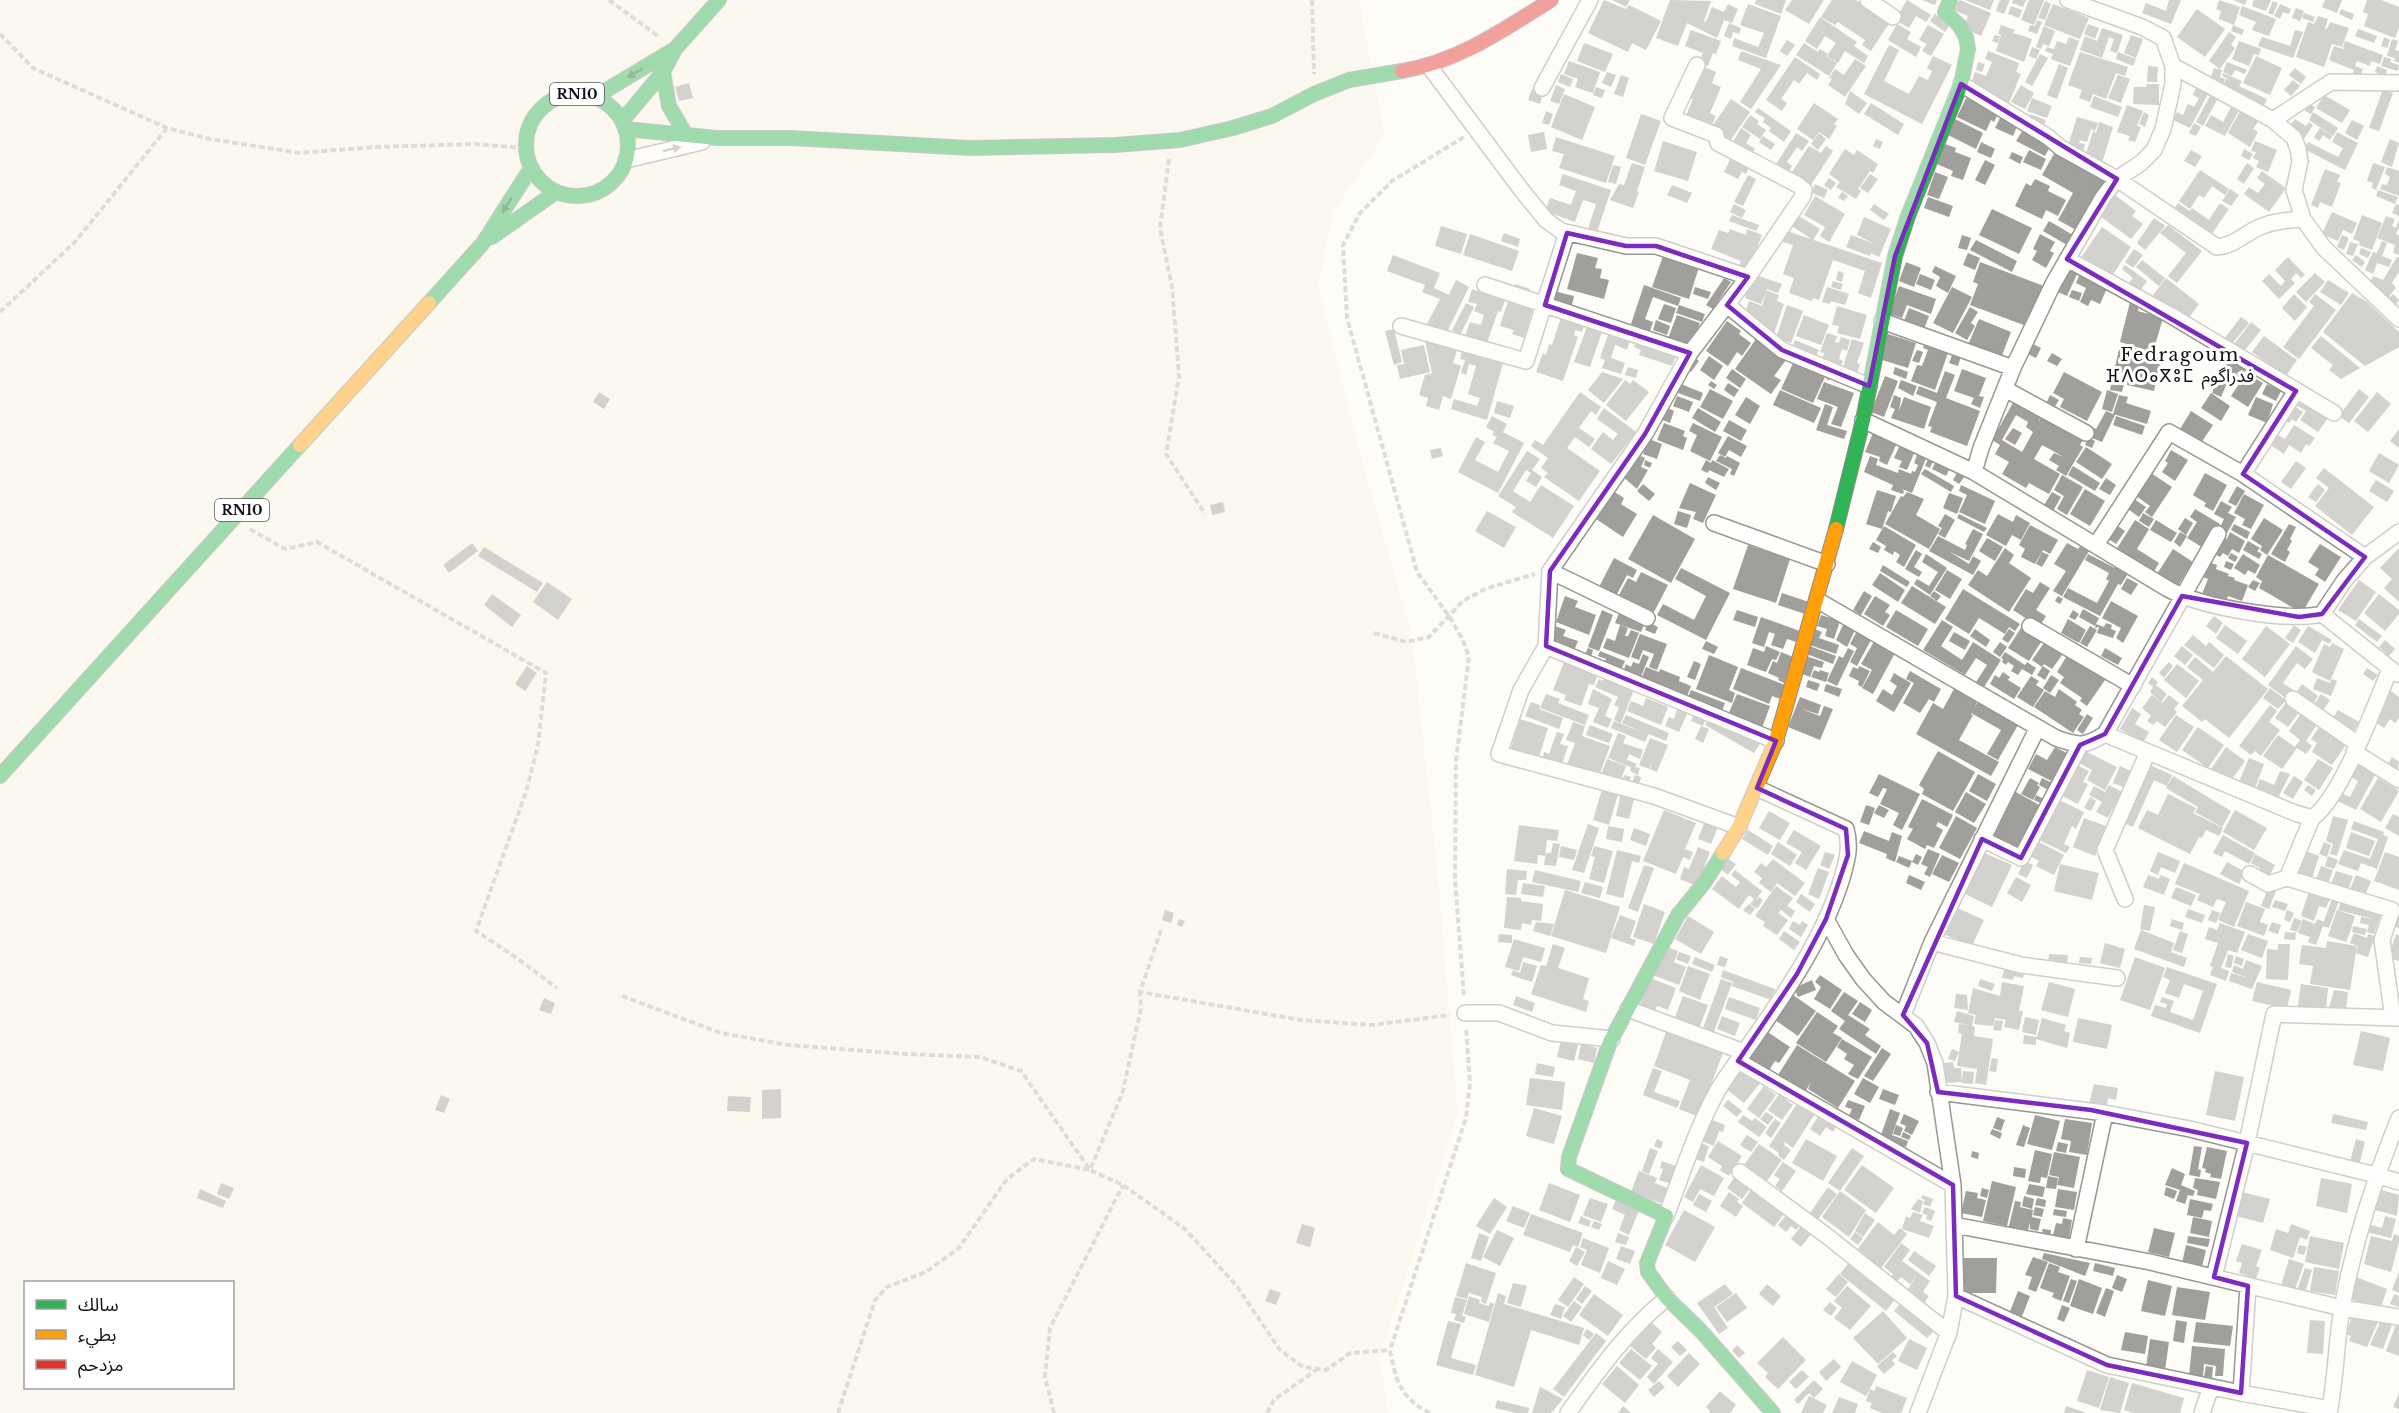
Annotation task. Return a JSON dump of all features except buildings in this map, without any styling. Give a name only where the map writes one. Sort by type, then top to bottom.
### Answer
[{"type":"street","name":"RN10","points":[[0,776],[483,243],[531,168],[526,148],[529,128],[539,111],[555,99],[575,94],[595,97],[611,107],[624,125],[663,72],[675,49],[720,0]]},
{"type":"street","points":[[531,168],[541,182],[556,192],[577,197],[598,192],[615,179],[626,160],[628,147],[624,125],[717,138],[791,138],[970,148],[1115,145],[1172,140],[1233,128],[1272,116],[1314,94],[1358,78],[1429,66],[1459,55],[1488,40],[1551,0]]},
{"type":"street","points":[[1542,88],[1590,0]]},
{"type":"street","points":[[1868,0],[1893,17]]},
{"type":"street","points":[[1666,1216],[1569,1169],[1569,1157],[1604,1055],[1678,915],[1704,883],[1739,827],[1776,741],[1827,564],[1863,420],[1896,256],[1908,216],[1961,84],[1968,49],[1966,37],[1959,25],[1946,12],[1950,0]]},
{"type":"street","points":[[1974,472],[1981,448],[2013,368],[2067,259],[2116,179],[2141,164],[2154,150],[2166,118],[2173,84],[2173,66],[2163,38],[2142,27],[2068,0]]},
{"type":"street","name":"RN10","points":[[595,97],[675,49]]},
{"type":"street","points":[[1697,65],[1672,118],[1716,135],[1718,143],[1804,190],[1803,196],[1748,277],[1690,353],[1645,434],[1550,571],[1546,646],[1521,690],[1499,754],[1654,796],[1739,827]]},
{"type":"street","points":[[1429,66],[1546,220],[1567,233],[1626,246],[1656,246],[1748,277]]},
{"type":"street","points":[[2173,66],[2273,120],[2294,138],[2300,162],[2294,190],[2303,219],[2324,248],[2399,319]]},
{"type":"street","points":[[663,72],[665,96],[671,112],[686,135]]},
{"type":"street","points":[[2273,120],[2331,82],[2399,83]]},
{"type":"street","points":[[1961,84],[2048,137],[2061,148],[2116,179],[2217,247],[2226,247],[2260,227],[2303,219]]},
{"type":"street","points":[[626,160],[717,138]]},
{"type":"street","name":"RN10","points":[[483,243],[556,192]]},
{"type":"street","points":[[1401,326],[1526,362],[1567,233]]},
{"type":"street","points":[[2067,259],[2170,315],[2334,413]]},
{"type":"street","points":[[1485,285],[1690,353]]},
{"type":"street","points":[[1727,305],[1782,350],[1869,386]]},
{"type":"street","points":[[1882,321],[2013,368]]},
{"type":"street","points":[[2005,388],[2086,433]]},
{"type":"street","points":[[2243,474],[2296,391]]},
{"type":"street","points":[[1863,420],[1974,472],[2182,596],[2204,604],[2299,617],[2322,614],[2395,672],[2328,802],[2320,813],[2312,818],[2286,878]]},
{"type":"street","points":[[2096,545],[2169,432],[2243,474],[2365,556]]},
{"type":"street","points":[[1714,523],[1827,564]]},
{"type":"street","points":[[2322,614],[2344,581],[2365,556],[2399,532]]},
{"type":"street","points":[[1817,600],[2037,729],[2056,738],[2080,745],[2092,742],[2105,734],[2218,534]]},
{"type":"street","points":[[1550,571],[1647,618]]},
{"type":"street","points":[[2030,626],[2133,686]]},
{"type":"street","points":[[1546,646],[1776,741]]},
{"type":"street","points":[[2293,699],[2399,780]]},
{"type":"street","points":[[1903,1015],[1932,942],[2037,729]]},
{"type":"street","points":[[2105,734],[2312,818]]},
{"type":"street","points":[[1982,839],[2021,858],[2080,745]]},
{"type":"street","points":[[2125,898],[2105,850],[2148,752]]},
{"type":"street","points":[[1757,788],[1846,829],[1849,839],[1848,855],[1838,890],[1826,919],[1797,974],[1718,1089],[1647,1263],[1648,1272],[1667,1298],[1701,1331],[1773,1413]]},
{"type":"street","points":[[2214,1277],[2247,1143],[2274,1014],[2396,1018],[2382,940],[2392,910],[2286,878],[2268,884],[2250,874]]},
{"type":"street","points":[[1826,919],[1846,955],[1863,979],[1884,1002],[1916,1026],[1927,1043],[1935,1063],[1953,1185],[1956,1296],[1949,1333],[1918,1413]]},
{"type":"street","points":[[1932,942],[2021,965],[2117,978]]},
{"type":"street","points":[[1628,1009],[1741,1056],[1953,1185]]},
{"type":"street","points":[[1466,1013],[1499,1013],[1552,1032],[1612,1039]]},
{"type":"street","points":[[1938,1092],[2105,1113],[2247,1143],[2399,1182]]},
{"type":"street","points":[[2076,1249],[2105,1113]]},
{"type":"street","points":[[1956,1296],[2107,1365],[2329,1411],[2343,1308],[2366,1207],[2399,1118]]},
{"type":"street","points":[[1740,1172],[1827,1236],[1949,1333]]},
{"type":"street","points":[[1954,1225],[2150,1262],[2343,1308],[2399,1317]]},
{"type":"street","points":[[2241,1394],[2248,1286]]},
{"type":"street","points":[[1568,1413],[1615,1349],[1647,1314],[1667,1298]]},
{"type":"street","points":[[2202,1413],[2211,1387]]},
{"type":"path","points":[[609,0],[675,49]]},
{"type":"path","points":[[1312,0],[1314,94]]},
{"type":"path","points":[[0,33],[33,68],[167,128],[210,139],[300,153],[375,147],[475,144],[526,148]]},
{"type":"path","points":[[0,312],[75,242],[167,128]]},
{"type":"path","points":[[1430,1413],[1413,1404],[1396,1381],[1390,1350],[1466,1118],[1470,1083],[1455,880],[1456,760],[1469,657],[1463,640],[1449,616],[1417,572],[1347,318],[1343,245],[1360,213],[1392,181],[1477,129]]},
{"type":"path","points":[[1172,140],[1160,228],[1172,287],[1179,376],[1166,454],[1205,514]]},
{"type":"path","points":[[234,519],[285,549],[317,542],[546,673],[538,745],[526,792],[476,931],[557,988]]},
{"type":"path","points":[[1374,633],[1406,642],[1429,637],[1463,601],[1485,589],[1517,578],[1550,571]]},
{"type":"path","points":[[1090,1170],[1124,1091],[1141,1008],[1140,992],[1161,930]]},
{"type":"path","points":[[1140,992],[1301,1020],[1372,1025],[1466,1013]]},
{"type":"path","points":[[622,996],[721,1033],[788,1045],[980,1057],[1021,1071],[1090,1170]]},
{"type":"path","points":[[837,1413],[875,1300],[887,1287],[926,1272],[959,1248],[1007,1179],[1034,1159],[1090,1170],[1123,1185],[1185,1229],[1236,1285],[1280,1350],[1303,1367],[1326,1370],[1350,1353],[1390,1350]]},
{"type":"path","points":[[1054,1413],[1045,1377],[1050,1328],[1123,1185]]},
{"type":"path","points":[[1267,1413],[1274,1400],[1317,1369]]},
{"type":"highlighted area","points":[[1961,84],[2117,179],[2067,259],[2296,391],[2243,474],[2365,557],[2322,614],[2299,617],[2182,596],[2105,734],[2080,745],[2021,858],[1982,839],[1903,1015],[1927,1043],[1938,1092],[2091,1110],[2247,1143],[2214,1277],[2248,1286],[2241,1393],[2107,1365],[1956,1296],[1953,1185],[1738,1061],[1797,974],[1826,919],[1848,855],[1846,829],[1757,788],[1776,741],[1546,646],[1550,571],[1645,434],[1690,353],[1545,305],[1567,233],[1626,246],[1656,246],[1748,277],[1727,305],[1782,350],[1869,386],[1895,256]]},
{"type":"shaded area","points":[[0,0],[1359,0],[1385,135],[1333,212],[1318,287],[1354,431],[1412,636],[1437,866],[1458,1113],[1380,1358],[1388,1413],[0,1413]]},
{"type":"traffic: fast","points":[[622,121],[663,72],[675,49],[719,0]]},
{"type":"traffic: fast","points":[[1836,529],[1863,420],[1895,256],[1908,216],[1961,84],[1968,49],[1966,37],[1959,25],[1945,12],[1950,0]]},
{"type":"traffic: fast","points":[[595,97],[673,50]]},
{"type":"traffic: fast","points":[[625,129],[717,138],[791,138],[970,148],[1115,145],[1180,140],[1233,128],[1272,116],[1314,94],[1349,80],[1402,71]]},
{"type":"traffic: fast","points":[[663,72],[669,106],[686,135]]},
{"type":"traffic: fast","points":[[577,94],[596,98],[613,109],[624,126],[628,145],[624,164],[613,181],[596,192],[577,196],[558,192],[541,181],[530,164],[526,145],[530,126],[541,109],[558,98],[577,94]]},
{"type":"traffic: fast","points":[[429,303],[483,243],[531,168]]},
{"type":"traffic: fast","points":[[492,237],[556,192]]},
{"type":"traffic: fast","points":[[0,776],[300,445]]},
{"type":"traffic: fast","points":[[1723,853],[1704,883],[1678,915],[1610,1042],[1569,1157],[1568,1169],[1666,1216],[1647,1263],[1648,1272],[1667,1298],[1701,1331],[1773,1413]]},
{"type":"traffic: slow","points":[[300,445],[429,303]]},
{"type":"traffic: slow","points":[[1723,853],[1739,827],[1776,741],[1836,529]]},
{"type":"traffic: jam","points":[[1402,71],[1443,60],[1462,52],[1551,0]]},
{"type":"district","name":"Fedragoum ⴼⴷⵔⴰⴳⵓⵎ فدراگوم","points":[[2180,365]]}]
